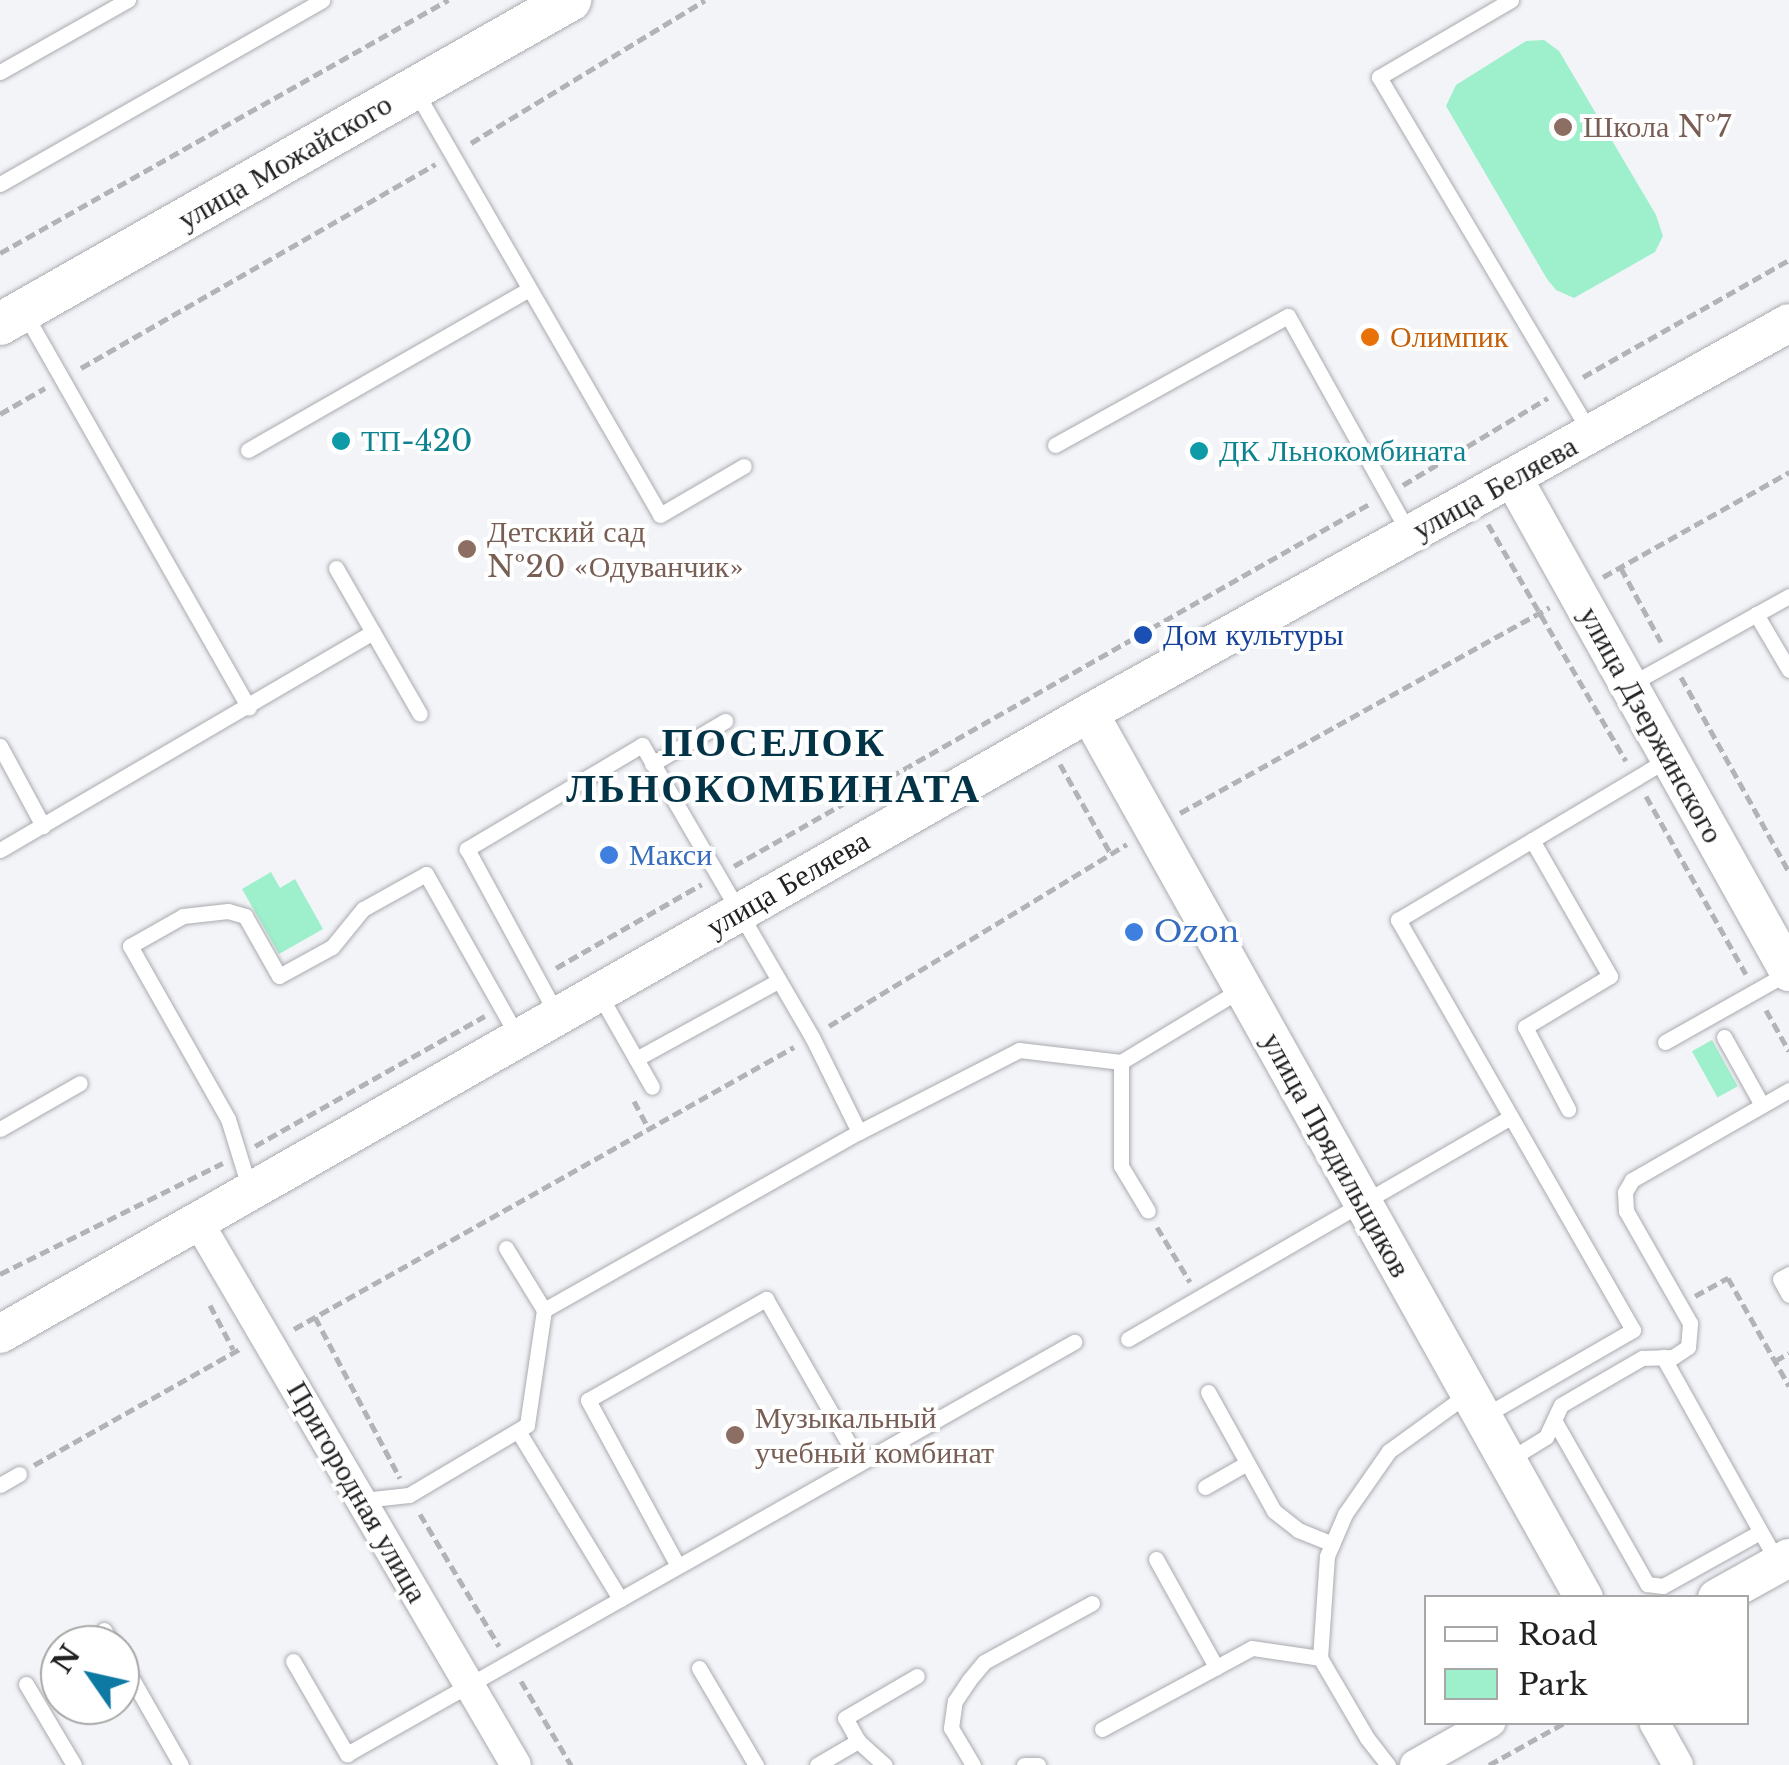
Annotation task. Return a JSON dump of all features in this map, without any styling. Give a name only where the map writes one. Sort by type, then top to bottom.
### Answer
[{"type":"main road","name":"улица Можайского","points":[[12,318],[570,0]]},
{"type":"street","name":"улица Беляева","points":[[0,1334],[197,1220],[245,1172],[510,1022],[557,1016],[1089,713],[1789,323]]},
{"type":"street","name":"улица Дзержинского","points":[[1513,478],[1789,972]]},
{"type":"street","name":"улица Прядильщиков","points":[[1089,713],[1582,1595]]},
{"type":"street","name":"Пригородная улица","points":[[197,1220],[516,1765]]},
{"type":"street","points":[[1721,1595],[1776,1551]]},
{"type":"street","points":[[1414,1765],[1486,1725]]},
{"type":"street","points":[[1656,1725],[1678,1765]]},
{"type":"lane","points":[[0,72],[128,0]]},
{"type":"lane","points":[[0,184],[322,0]]},
{"type":"lane","points":[[1511,0],[1379,77],[1591,434]]},
{"type":"lane","points":[[414,88],[660,515],[744,466]]},
{"type":"lane","points":[[248,450],[527,290]]},
{"type":"lane","points":[[1054,445],[1288,316],[1410,535]]},
{"type":"lane","points":[[12,318],[62,379],[248,708]]},
{"type":"lane","points":[[336,568],[420,714]]},
{"type":"lane","points":[[1630,684],[1789,596]]},
{"type":"lane","points":[[1756,614],[1789,670]]},
{"type":"lane","points":[[0,850],[373,632]]},
{"type":"lane","points":[[652,764],[725,720]]},
{"type":"lane","points":[[557,1016],[467,849],[642,745],[736,914],[812,1037],[859,1132]]},
{"type":"lane","points":[[0,746],[43,826]]},
{"type":"lane","points":[[1388,1765],[1366,1738],[1320,1658],[1326,1556],[1345,1514],[1389,1451],[1633,1330],[1398,920],[1670,758]]},
{"type":"lane","points":[[1532,840],[1610,976],[1525,1028],[1568,1109]]},
{"type":"lane","points":[[245,1172],[228,1118],[130,946],[183,916],[228,912],[245,916],[279,976],[332,947],[364,909],[426,874],[510,1022]]},
{"type":"lane","points":[[1665,1042],[1789,972]]},
{"type":"lane","points":[[636,1059],[778,982]]},
{"type":"lane","points":[[544,1310],[859,1132],[1019,1050],[1121,1062],[1243,988]]},
{"type":"lane","points":[[598,992],[652,1087]]},
{"type":"lane","points":[[1724,1037],[1762,1105]]},
{"type":"lane","points":[[1121,1062],[1121,1166],[1148,1211]]},
{"type":"lane","points":[[0,1129],[80,1083]]},
{"type":"lane","points":[[1507,1461],[1546,1437],[1561,1405],[1642,1358],[1681,1353],[1691,1339],[1690,1322],[1626,1211],[1627,1186],[1788,1093]]},
{"type":"lane","points":[[1128,1339],[1510,1118]]},
{"type":"lane","points":[[363,1500],[409,1494],[528,1425],[544,1310],[506,1248]]},
{"type":"lane","points":[[1789,1274],[1780,1279],[1789,1295]]},
{"type":"lane","points":[[678,1566],[588,1400],[766,1299],[860,1464]]},
{"type":"lane","points":[[293,1661],[347,1754],[1074,1342]]},
{"type":"lane","points":[[1554,1420],[1642,1579],[1652,1587],[1776,1551],[1662,1357]]},
{"type":"lane","points":[[1208,1392],[1274,1510],[1298,1530],[1332,1544]]},
{"type":"lane","points":[[518,1431],[620,1600]]},
{"type":"lane","points":[[1205,1486],[1246,1462]]},
{"type":"lane","points":[[0,1485],[19,1474]]},
{"type":"lane","points":[[1156,1559],[1216,1667]]},
{"type":"lane","points":[[973,1765],[951,1728],[956,1701],[969,1680],[984,1662],[1092,1603]]},
{"type":"lane","points":[[1102,1729],[1252,1648],[1320,1658]]},
{"type":"lane","points":[[699,1668],[756,1765]]},
{"type":"lane","points":[[885,1765],[858,1741],[845,1718],[918,1676]]},
{"type":"lane","points":[[26,1684],[74,1765]]},
{"type":"lane","points":[[140,1693],[181,1765]]},
{"type":"lane","points":[[816,1765],[858,1741]]},
{"type":"lane","points":[[1024,1765],[1038,1765]]},
{"type":"path","points":[[0,252],[448,0]]},
{"type":"path","points":[[0,414],[452,155],[704,0]]},
{"type":"path","points":[[537,978],[1450,458],[1789,260]]},
{"type":"path","points":[[1450,458],[1542,611],[1789,1051]]},
{"type":"path","points":[[19,1474],[234,1350],[270,1342],[812,1037],[1153,828],[1789,472]]},
{"type":"path","points":[[1620,567],[1789,872]]},
{"type":"path","points":[[1024,701],[1111,854]]},
{"type":"path","points":[[0,1274],[245,1172],[510,1022]]},
{"type":"path","points":[[1148,1211],[1199,1296]]},
{"type":"path","points":[[1680,1305],[1728,1278],[1789,1386]]},
{"type":"path","points":[[315,1317],[409,1494],[571,1765]]},
{"type":"path","points":[[1775,1361],[1789,1353]]},
{"type":"path","points":[[1489,1765],[1561,1725]]},
{"type":"green space","points":[[1544,40],[1559,51],[1656,215],[1663,236],[1655,252],[1574,298],[1556,290],[1547,279],[1446,106],[1456,85],[1526,41]]},
{"type":"green space","points":[[271,872],[280,888],[295,879],[323,929],[279,954],[242,889]]},
{"type":"green space","points":[[1712,1040],[1738,1086],[1718,1098],[1692,1051]]},
{"type":"place","name":"Школа №7","points":[[1563,127]]},
{"type":"place","name":"Олимпик","points":[[1370,337]]},
{"type":"place","name":"ТП-420","points":[[341,441]]},
{"type":"place","name":"ДК Льнокомбината","points":[[1199,451]]},
{"type":"place","name":"Детский сад №20 «Одуванчик»","points":[[467,549]]},
{"type":"place","name":"Дом культуры","points":[[1143,635]]},
{"type":"place","name":"Макси","points":[[609,855]]},
{"type":"place","name":"Ozon","points":[[1134,932]]},
{"type":"place","name":"Музыкальный учебный комбинат","points":[[735,1435]]},
{"type":"district","name":"ПОСЕЛОК ЛЬНОКОМБИНАТА","points":[[774,765]]}]
